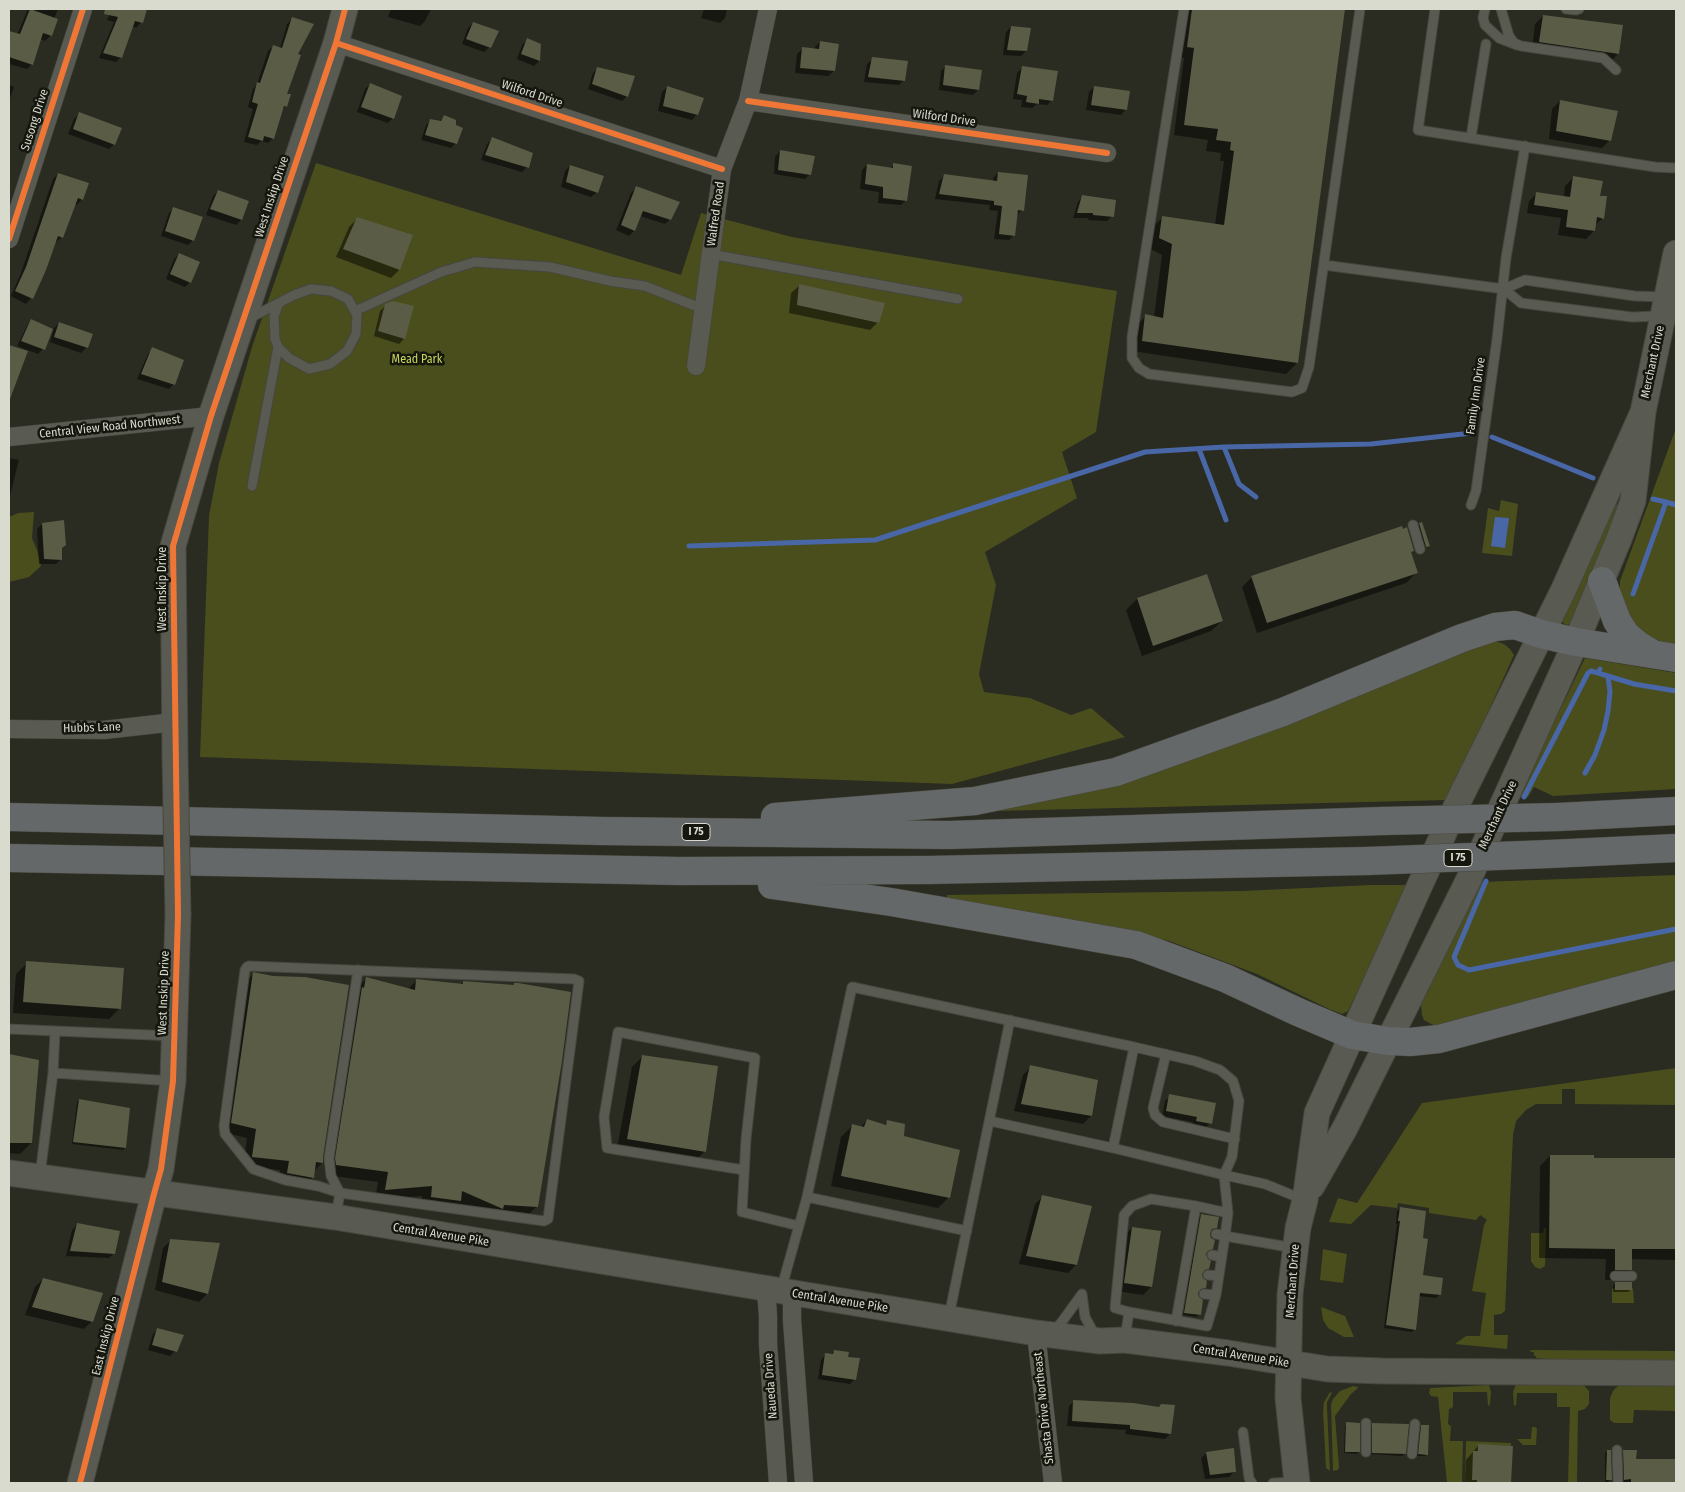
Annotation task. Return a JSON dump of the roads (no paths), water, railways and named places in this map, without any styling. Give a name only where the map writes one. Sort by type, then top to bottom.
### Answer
[{"type":"highway","points":[[1602,581],[1617,621],[1626,635],[1638,645],[1664,656]]},
{"type":"highway","points":[[602,831],[975,801],[1116,772],[1283,712],[1462,638],[1495,627],[1515,625],[1576,642],[1664,656]]},
{"type":"highway","name":"I 75","points":[[9,817],[602,831],[950,835],[1558,817],[1676,811]]},
{"type":"highway","name":"I 75","points":[[9,858],[679,871],[928,870],[1367,861],[1676,848]]},
{"type":"highway","points":[[679,871],[891,902],[1136,945],[1225,978],[1298,1012],[1352,1034],[1388,1041],[1410,1042],[1440,1039],[1676,975]]},
{"type":"main road","name":"West Inskip Drive","points":[[154,1194],[161,1169],[173,1081],[178,915],[173,546],[211,416],[336,43],[345,9]]},
{"type":"main road","name":"Merchant Drive","points":[[1304,1200],[1345,1128],[1468,881],[1602,581],[1633,501],[1643,412],[1671,306],[1676,253]]},
{"type":"main road","name":"Merchant Drive","points":[[1289,1483],[1290,1294],[1295,1248],[1317,1113],[1460,798],[1563,591],[1643,412]]},
{"type":"main road","name":"Central Avenue Pike","points":[[9,1173],[336,1217],[1043,1334],[1100,1341],[1125,1340],[1228,1353],[1327,1369],[1676,1373]]},
{"type":"main road","name":"East Inskip Drive","points":[[80,1483],[154,1194]]},
{"type":"street","name":"Susong Drive","points":[[9,239],[83,9]]},
{"type":"street","name":"Walfred Road","points":[[696,366],[722,168],[748,100],[768,9]]},
{"type":"street","name":"Wilford Drive","points":[[336,43],[722,168]]},
{"type":"street","name":"Wilford Drive","points":[[748,100],[1107,153]]},
{"type":"street","name":"Central View Road Northwest","points":[[9,437],[211,416]]},
{"type":"street","name":"Hubbs Lane","points":[[9,729],[104,730],[175,722]]},
{"type":"street","name":"Naueda Drive","points":[[778,1483],[768,1344],[768,1316],[780,1291]]},
{"type":"street","points":[[780,1291],[792,1320],[804,1483]]},
{"type":"street","name":"Shasta Drive Northeast","points":[[1043,1334],[1052,1483]]},
{"type":"lane","points":[[1184,9],[1132,337],[1132,358],[1139,368],[1149,374],[1292,392],[1302,388],[1309,367],[1360,9]]},
{"type":"lane","points":[[1435,9],[1418,130],[1655,167],[1676,168]]},
{"type":"lane","points":[[1485,9],[1483,18],[1485,25],[1499,38],[1521,46],[1603,58],[1616,70]]},
{"type":"lane","points":[[1501,9],[1509,36],[1514,43],[1521,46]]},
{"type":"lane","points":[[1566,9],[1579,9]]},
{"type":"lane","points":[[1471,137],[1486,44]]},
{"type":"lane","name":"Family Inn Drive","points":[[1470,505],[1476,491],[1504,289],[1506,258],[1525,146]]},
{"type":"lane","points":[[710,254],[958,299]]},
{"type":"lane","points":[[355,311],[441,272],[476,262],[550,267],[610,281],[645,286],[703,309]]},
{"type":"lane","points":[[1324,264],[1504,289],[1525,280],[1635,296],[1671,306]]},
{"type":"lane","points":[[243,322],[294,294],[311,289],[331,291],[348,299],[357,314],[356,334],[347,351],[330,364],[308,369],[289,358],[278,347],[275,339],[274,316],[279,303]]},
{"type":"lane","points":[[1504,289],[1520,303],[1632,317],[1671,306]]},
{"type":"lane","points":[[252,486],[278,347]]},
{"type":"lane","points":[[1413,525],[1420,549]]},
{"type":"lane","points":[[249,966],[358,970],[577,979],[579,984],[548,1219],[544,1221],[340,1192],[285,1180],[253,1169],[225,1134],[245,970],[249,966]]},
{"type":"lane","points":[[336,1217],[340,1192],[331,1176],[329,1158],[358,970]]},
{"type":"lane","points":[[780,1291],[807,1197],[852,987],[1195,1060],[1220,1070],[1233,1081],[1239,1101],[1232,1157],[1224,1175],[1228,1212],[1220,1235],[1222,1257],[1216,1295],[1207,1326],[1115,1308],[1124,1215],[1132,1206],[1152,1200],[1228,1212]]},
{"type":"lane","points":[[948,1318],[1010,1020]]},
{"type":"lane","points":[[9,1029],[174,1036]]},
{"type":"lane","points":[[40,1178],[53,1073],[55,1032]]},
{"type":"lane","points":[[744,1170],[607,1148],[604,1117],[618,1032],[755,1058],[746,1139],[742,1212],[799,1226]]},
{"type":"lane","points":[[1113,1148],[1134,1047]]},
{"type":"lane","points":[[1166,1054],[1154,1108],[1155,1115],[1163,1122],[1235,1139]]},
{"type":"lane","points":[[53,1073],[173,1081]]},
{"type":"lane","points":[[990,1121],[1265,1184],[1304,1200]]},
{"type":"lane","points":[[807,1197],[967,1232]]},
{"type":"lane","points":[[1176,1321],[1188,1270],[1195,1229],[1196,1206]]},
{"type":"lane","points":[[1220,1235],[1295,1248]]},
{"type":"lane","points":[[1212,1255],[1222,1257]]},
{"type":"lane","points":[[1208,1275],[1219,1276]]},
{"type":"lane","points":[[1615,1276],[1632,1276]]},
{"type":"lane","points":[[1043,1334],[1061,1323],[1082,1294],[1084,1317],[1100,1341]]},
{"type":"lane","points":[[1204,1294],[1216,1295]]},
{"type":"lane","points":[[1125,1340],[1129,1312]]},
{"type":"lane","points":[[1366,1423],[1366,1452]]},
{"type":"lane","points":[[1412,1454],[1415,1424]]},
{"type":"lane","points":[[1243,1432],[1249,1478],[1252,1483]]},
{"type":"lane","points":[[1618,1450],[1618,1480]]},
{"type":"water","points":[[1495,517],[1509,518],[1505,548],[1491,546]]},
{"type":"waterway","points":[[689,546],[875,540],[1145,452],[1224,447],[1371,444],[1472,433]]},
{"type":"waterway","points":[[1492,437],[1593,478]]},
{"type":"waterway","points":[[1224,447],[1239,484],[1256,497]]},
{"type":"waterway","points":[[1199,449],[1226,520]]},
{"type":"waterway","points":[[1633,594],[1666,502],[1653,499]]},
{"type":"waterway","points":[[1666,502],[1676,505]]},
{"type":"waterway","points":[[1524,797],[1588,673],[1591,671],[1598,673],[1600,669],[1598,673],[1634,684],[1676,691]]},
{"type":"waterway","points":[[1585,773],[1595,755],[1604,730],[1610,692],[1608,676]]},
{"type":"waterway","points":[[1486,881],[1454,957],[1458,965],[1469,970],[1676,929]]},
{"type":"park label","name":"Mead Park","points":[[417,360]]}]
